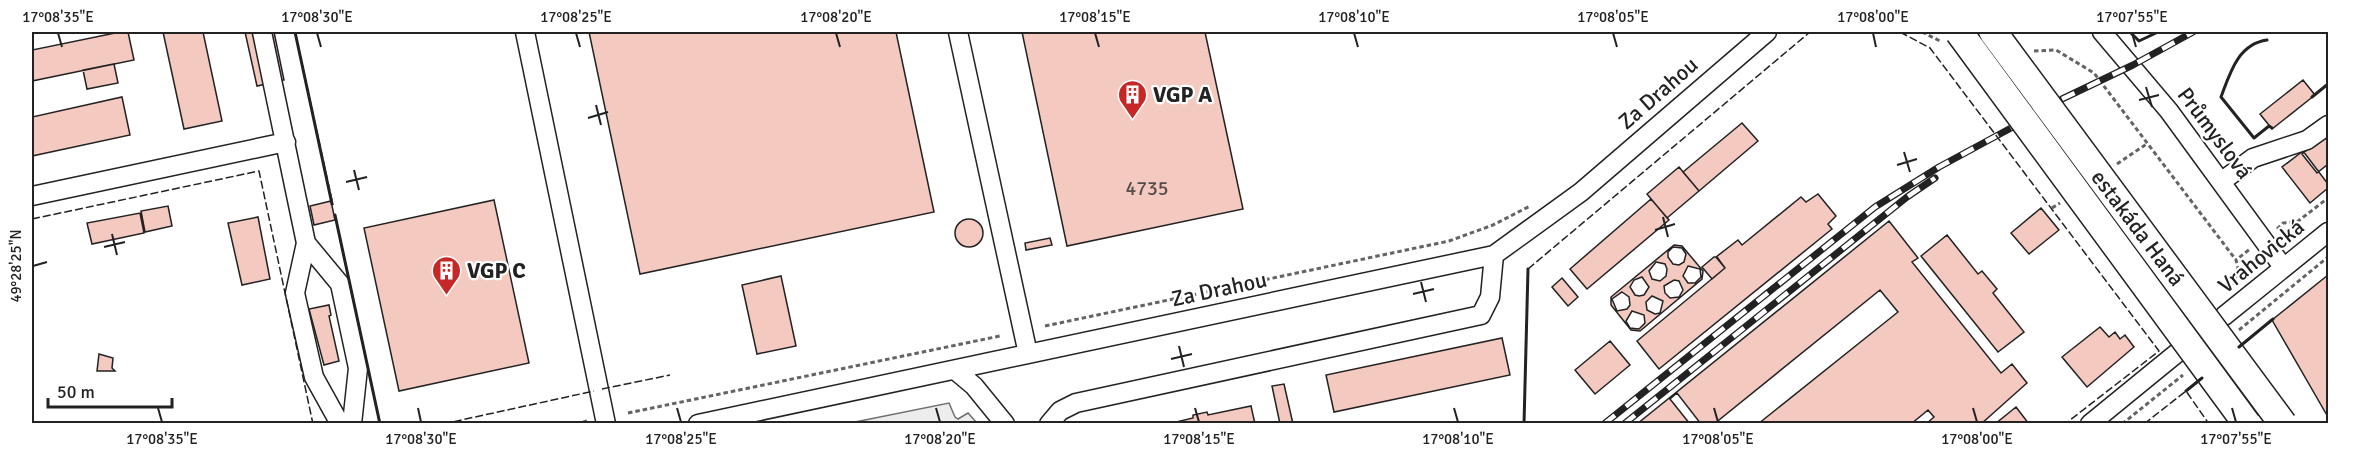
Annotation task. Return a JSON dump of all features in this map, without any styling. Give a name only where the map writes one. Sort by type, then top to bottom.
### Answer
[{"type":"highway","name":"estakáda Haná","points":[[1994,32],[2283,423]]},
{"type":"highway","name":"estakáda Haná","points":[[1951,37],[2247,423]]},
{"type":"street","points":[[262,32],[306,243],[295,293],[314,377],[340,423]]},
{"type":"street","points":[[525,32],[606,423]]},
{"type":"street","points":[[958,32],[1028,354]]},
{"type":"street","name":"Za Drahou","points":[[698,423],[1494,255],[1581,192],[1767,32]]},
{"type":"street","name":"Průmyslová","points":[[2102,32],[2162,102],[2283,267]]},
{"type":"street","points":[[2221,182],[2253,158],[2307,140],[2328,125]]},
{"type":"street","points":[[32,196],[286,142]]},
{"type":"street","name":"Vrahovická","points":[[2224,316],[2328,232]]},
{"type":"street","points":[[306,243],[340,284],[358,368],[352,423]]},
{"type":"street","points":[[1055,417],[1076,403],[1481,315],[1490,297],[1494,255]]},
{"type":"street","points":[[2090,423],[2177,353]]},
{"type":"street","points":[[955,370],[974,386],[1005,423]]},
{"type":"path","points":[[1922,32],[1951,37]]},
{"type":"path","points":[[2033,51],[2056,51],[2094,73],[2236,260]]},
{"type":"path","points":[[2283,223],[2297,222],[2328,198]]},
{"type":"path","points":[[1045,326],[1449,241],[1493,225],[1539,200]]},
{"type":"path","points":[[2236,332],[2328,257]]},
{"type":"path","points":[[628,413],[1000,336]]},
{"type":"path","points":[[2122,423],[2189,370]]},
{"type":"path","points":[[576,423],[587,421]]},
{"type":"shaded area","points":[[949,403],[955,417],[958,419],[968,413],[977,423],[850,423]]},
{"type":"building","points":[[128,32],[134,60],[32,81],[32,50]]},
{"type":"building","points":[[163,32],[203,32],[222,121],[184,129]]},
{"type":"building","points":[[245,32],[274,32],[284,80],[257,86]]},
{"type":"building","points":[[589,32],[896,32],[934,212],[640,274]]},
{"type":"building","name":"VGP A","points":[[1022,32],[1205,32],[1243,209],[1067,246]]},
{"type":"building","points":[[114,64],[118,83],[87,89],[83,70]]},
{"type":"building","points":[[2303,80],[2315,95],[2272,129],[2260,114]]},
{"type":"building","points":[[122,97],[130,135],[32,156],[32,117]]},
{"type":"building","points":[[2320,119],[2328,130],[2328,167],[2327,165],[2317,173],[2302,154],[2312,146],[2301,133]]},
{"type":"building","points":[[1742,123],[1758,141],[1699,191],[1683,172]]},
{"type":"building","points":[[2303,151],[2328,184],[2328,188],[2310,203],[2282,167]]},
{"type":"building","points":[[1679,167],[1699,191],[1667,218],[1647,194]]},
{"type":"building","points":[[1818,194],[1836,216],[1828,224],[1832,229],[1659,369],[1637,341],[1725,268],[1716,257],[1738,240],[1742,245],[1801,197],[1806,202]]},
{"type":"building","points":[[1651,199],[1669,220],[1587,289],[1570,269]]},
{"type":"building","name":"VGP C","points":[[494,200],[529,363],[399,391],[364,228]]},
{"type":"building","points":[[331,201],[335,220],[314,225],[310,206]]},
{"type":"building","points":[[168,206],[172,226],[145,232],[141,211]]},
{"type":"building","points":[[2041,208],[2059,230],[2029,254],[2011,233]]},
{"type":"building","points":[[140,213],[144,233],[92,244],[87,223]]},
{"type":"building","points":[[258,217],[270,279],[242,285],[228,223]]},
{"type":"building","points":[[969,219],[979,223],[983,233],[979,243],[969,247],[959,243],[955,233],[959,223]]},
{"type":"building","points":[[1889,221],[1918,258],[1912,262],[2001,373],[2012,364],[2027,383],[1981,424],[1926,424],[1934,417],[1928,410],[1911,424],[1758,424],[1898,312],[1880,290],[1714,424],[1701,424],[1677,393],[1670,399],[1690,424],[1637,424]]},
{"type":"building","points":[[1947,235],[1978,274],[1982,271],[1997,289],[1993,293],[2024,332],[1998,352],[1921,256]]},
{"type":"building","points":[[1050,238],[1052,245],[1026,250],[1025,243]]},
{"type":"building","points":[[1674,245],[1682,246],[1703,271],[1702,279],[1640,331],[1631,330],[1611,305],[1611,297]],"holes":[[[1673,247],[1682,248],[1686,254],[1684,262],[1679,265],[1673,264],[1668,257],[1668,252]],[[1656,262],[1665,264],[1666,276],[1660,281],[1652,279],[1649,271]],[[1688,266],[1700,269],[1701,277],[1695,283],[1688,283],[1683,276]],[[1642,277],[1649,287],[1644,295],[1639,296],[1635,295],[1630,287],[1634,280]],[[1674,280],[1679,281],[1683,290],[1679,297],[1670,298],[1665,293],[1664,286]],[[1622,292],[1629,297],[1630,305],[1627,309],[1617,311],[1612,299]],[[1652,296],[1663,301],[1660,313],[1655,314],[1647,310],[1646,302]],[[1632,311],[1644,315],[1645,323],[1639,329],[1630,328],[1626,321]]]},
{"type":"building","points":[[1717,257],[1725,268],[1712,279],[1702,267]]},
{"type":"building","points":[[2328,275],[2328,417],[2272,320]]},
{"type":"building","points":[[781,276],[796,346],[757,354],[742,285]]},
{"type":"building","points":[[1562,278],[1578,297],[1568,306],[1552,287]]},
{"type":"building","points":[[329,305],[331,315],[329,316],[339,361],[324,365],[309,309]]},
{"type":"building","points":[[2100,327],[2109,337],[2115,332],[2120,339],[2125,335],[2134,347],[2087,387],[2062,357]]},
{"type":"building","points":[[1502,338],[1510,375],[1334,412],[1326,375]]},
{"type":"building","points":[[1610,341],[1630,365],[1595,394],[1575,370]]},
{"type":"building","points":[[99,354],[113,358],[112,368],[115,371],[97,371]]},
{"type":"building","points":[[1284,384],[1293,424],[1280,424],[1272,386]]},
{"type":"building","points":[[1251,406],[1255,424],[1168,424],[1193,418],[1193,415],[1207,412],[1208,415]]},
{"type":"building","points":[[2016,407],[2029,424],[1995,424]]},
{"type":"railway","points":[[2062,99],[2133,65],[2193,32]]},
{"type":"railway","points":[[1604,424],[1875,207],[1939,167],[2011,128]]},
{"type":"railway","points":[[1624,424],[1907,197],[1935,178]]},
{"type":"fence","points":[[295,32],[333,205]]},
{"type":"fence","points":[[1528,269],[1810,32]]},
{"type":"fence","points":[[1900,32],[1930,48],[2159,351],[2065,424]]},
{"type":"fence","points":[[32,219],[259,171],[313,424]]},
{"type":"fence","points":[[335,216],[380,424]]},
{"type":"fence","points":[[602,389],[670,375]]},
{"type":"fence","points":[[443,424],[594,391]]},
{"type":"fence","points":[[2144,424],[2186,391],[2209,424]]},
{"type":"wall","points":[[295,32],[332,204]]},
{"type":"wall","points":[[2130,32],[2139,41],[2158,32]]},
{"type":"wall","points":[[2267,40],[2249,47],[2242,53],[2232,69],[2221,97],[2254,138],[2269,126],[2272,128]]},
{"type":"wall","points":[[2312,97],[2328,84]]},
{"type":"wall","points":[[335,215],[380,424]]},
{"type":"wall","points":[[1524,424],[1528,269]]},
{"type":"wall","points":[[2239,347],[2273,319]]},
{"type":"wall","points":[[2186,391],[2202,378]]},
{"type":"place","name":"VGP A","points":[[1132,120]]},
{"type":"place","name":"VGP C","points":[[446,296]]}]
